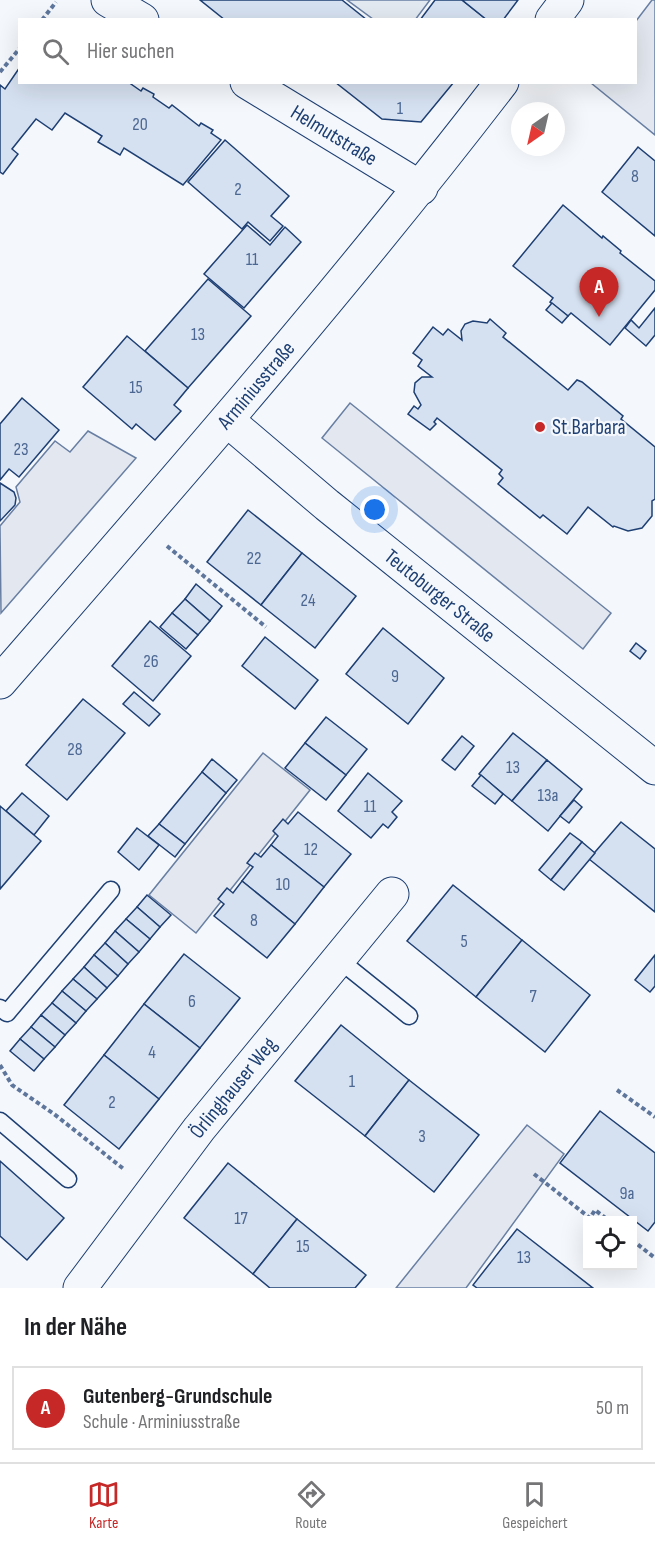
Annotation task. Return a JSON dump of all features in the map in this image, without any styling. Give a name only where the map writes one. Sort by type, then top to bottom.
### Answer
[{"type":"street","points":[[108,0],[139,18]]},
{"type":"street","points":[[554,18],[567,0]]},
{"type":"street","name":"Helmutstraße","points":[[250,84],[421,188]]},
{"type":"street","name":"Arminiusstraße","points":[[0,682],[325,305],[421,188],[500,84]]},
{"type":"street","name":"Teutoburger Straße","points":[[227,420],[344,520],[655,768]]},
{"type":"street","name":"Örlinghauser Weg","points":[[80,1288],[199,1129],[392,894]]},
{"type":"lane","points":[[0,1008],[7,1013],[111,890]]},
{"type":"lane","points":[[338,959],[409,1016]]},
{"type":"lane","points":[[0,1121],[68,1179]]},
{"type":"path","points":[[44,18],[56,2]]},
{"type":"path","points":[[0,72],[18,50]]},
{"type":"path","points":[[167,546],[266,627]]},
{"type":"path","points":[[0,1065],[12,1085],[78,1132],[150,1193]]},
{"type":"path","points":[[617,1089],[655,1117]]},
{"type":"path","points":[[534,1174],[587,1216]]},
{"type":"path","points":[[591,1216],[595,1210],[602,1216]]},
{"type":"path","points":[[637,1243],[655,1258]]},
{"type":"shaded area","points":[[347,0],[430,0],[416,18],[372,18]]},
{"type":"shaded area","points":[[652,0],[655,0],[655,135],[592,84],[637,84],[637,20]]},
{"type":"shaded area","points":[[350,403],[611,613],[583,649],[322,438]]},
{"type":"shaded area","points":[[88,431],[136,458],[1,613],[0,526],[20,502],[16,487],[55,441],[70,452]]},
{"type":"shaded area","points":[[263,753],[310,790],[196,933],[149,895]]},
{"type":"shaded area","points":[[527,1125],[564,1154],[466,1288],[396,1288]]},
{"type":"building","points":[[200,0],[342,0],[364,18],[222,18]]},
{"type":"building","points":[[435,0],[462,0],[484,18],[422,18]]},
{"type":"building","points":[[462,0],[518,0],[504,18],[484,18]]},
{"type":"building","points":[[18,70],[18,84],[131,84],[141,91],[143,88],[154,94],[153,97],[169,108],[172,105],[199,126],[201,123],[213,130],[211,133],[221,140],[183,185],[124,148],[120,155],[98,142],[102,136],[65,113],[52,130],[36,119],[12,149],[18,154],[3,174],[0,172],[0,85],[5,89]]},
{"type":"building","points":[[338,84],[452,84],[421,122],[382,119]]},
{"type":"building","points":[[225,140],[289,196],[271,216],[283,226],[270,241],[248,222],[242,229],[188,182]]},
{"type":"building","points":[[638,147],[655,161],[655,236],[602,192]]},
{"type":"building","points":[[563,205],[655,281],[655,290],[610,345],[571,313],[568,316],[550,302],[553,298],[513,266]]},
{"type":"building","points":[[247,225],[270,245],[285,227],[301,242],[244,308],[204,274]]},
{"type":"building","points":[[208,279],[251,316],[188,388],[145,351]]},
{"type":"building","points":[[552,303],[568,316],[562,323],[546,310]]},
{"type":"building","points":[[655,308],[655,335],[646,346],[625,328],[631,320],[639,328]]},
{"type":"building","name":"St.Barbara","points":[[490,319],[506,333],[503,337],[568,390],[577,380],[582,382],[623,416],[621,419],[655,447],[655,499],[652,501],[652,516],[642,528],[628,531],[613,527],[588,507],[567,534],[543,515],[540,518],[498,484],[503,478],[499,474],[502,470],[437,418],[434,422],[436,424],[430,430],[408,414],[414,406],[418,409],[421,405],[414,392],[415,383],[422,377],[432,377],[418,366],[422,360],[413,353],[433,327],[443,335],[448,329],[462,340],[461,331],[465,324],[473,321],[487,323]]},
{"type":"building","points":[[127,336],[188,388],[174,405],[181,411],[155,440],[136,424],[132,429],[83,387]]},
{"type":"building","points":[[22,398],[59,430],[19,477],[9,469],[0,480],[0,424]]},
{"type":"building","points":[[0,483],[14,492],[16,498],[15,505],[0,521]]},
{"type":"building","points":[[248,510],[302,553],[261,605],[207,562]]},
{"type":"building","points":[[302,553],[356,596],[315,648],[261,605]]},
{"type":"building","points":[[196,584],[222,606],[210,621],[185,599]]},
{"type":"building","points":[[185,599],[210,621],[198,635],[172,613]]},
{"type":"building","points":[[172,613],[198,635],[186,649],[160,627]]},
{"type":"building","points":[[150,621],[191,656],[153,701],[112,666]]},
{"type":"building","points":[[383,628],[444,678],[408,724],[346,674]]},
{"type":"building","points":[[265,637],[318,680],[295,709],[242,666]]},
{"type":"building","points":[[636,643],[646,651],[640,659],[630,651]]},
{"type":"building","points":[[134,692],[160,714],[149,726],[123,704]]},
{"type":"building","points":[[83,699],[125,733],[67,800],[26,765]]},
{"type":"building","points":[[326,717],[367,749],[346,775],[305,743]]},
{"type":"building","points":[[513,733],[547,760],[512,801],[479,774]]},
{"type":"building","points":[[462,736],[474,746],[455,770],[442,760]]},
{"type":"building","points":[[305,743],[346,775],[326,800],[285,768]]},
{"type":"building","points":[[212,759],[237,780],[226,793],[202,772]]},
{"type":"building","points":[[547,760],[582,789],[548,831],[512,801]]},
{"type":"building","points":[[202,772],[226,793],[185,844],[159,824]]},
{"type":"building","points":[[368,773],[402,801],[392,812],[397,817],[388,828],[383,824],[371,838],[338,811]]},
{"type":"building","points":[[481,775],[503,794],[495,804],[472,786]]},
{"type":"building","points":[[22,793],[49,816],[34,835],[6,811]]},
{"type":"building","points":[[574,800],[582,807],[569,823],[560,816]]},
{"type":"building","points":[[0,806],[41,841],[0,889]]},
{"type":"building","points":[[298,812],[351,854],[324,887],[271,845],[278,836],[273,831],[283,819],[288,824]]},
{"type":"building","points":[[621,822],[655,849],[655,912],[589,859]]},
{"type":"building","points":[[159,824],[185,844],[175,857],[148,836]]},
{"type":"building","points":[[137,828],[159,845],[139,870],[118,852]]},
{"type":"building","points":[[570,833],[582,842],[551,880],[539,870]]},
{"type":"building","points":[[582,842],[595,853],[564,890],[551,880]]},
{"type":"building","points":[[271,845],[324,887],[295,924],[242,881],[253,867],[247,863],[255,853],[261,857]]},
{"type":"building","points":[[242,881],[295,924],[267,958],[214,916],[224,904],[218,899],[227,888],[233,893]]},
{"type":"building","points":[[453,885],[522,940],[476,997],[407,941]]},
{"type":"building","points":[[147,895],[171,915],[160,927],[137,907]]},
{"type":"building","points":[[137,907],[160,927],[150,939],[126,919]]},
{"type":"building","points":[[126,919],[150,939],[139,952],[115,931]]},
{"type":"building","points":[[115,931],[139,952],[128,964],[105,943]]},
{"type":"building","points":[[522,940],[590,995],[545,1052],[476,997]]},
{"type":"building","points":[[105,943],[128,964],[118,976],[94,955]]},
{"type":"building","points":[[184,954],[240,998],[200,1048],[144,1004]]},
{"type":"building","points":[[94,955],[118,976],[107,988],[84,967]]},
{"type":"building","points":[[655,955],[655,986],[650,992],[635,980]]},
{"type":"building","points":[[84,967],[107,988],[97,999],[73,979]]},
{"type":"building","points":[[73,979],[97,999],[86,1011],[62,991]]},
{"type":"building","points":[[62,991],[86,1011],[76,1023],[52,1003]]},
{"type":"building","points":[[52,1003],[76,1023],[65,1035],[41,1015]]},
{"type":"building","points":[[144,1004],[200,1048],[159,1099],[104,1055]]},
{"type":"building","points":[[41,1015],[65,1035],[55,1047],[31,1027]]},
{"type":"building","points":[[341,1025],[409,1080],[365,1136],[295,1081]]},
{"type":"building","points":[[31,1027],[55,1047],[44,1059],[20,1039]]},
{"type":"building","points":[[20,1039],[44,1059],[34,1071],[10,1051]]},
{"type":"building","points":[[104,1055],[159,1099],[119,1149],[64,1105]]},
{"type":"building","points":[[409,1080],[479,1135],[434,1192],[365,1136]]},
{"type":"building","points":[[600,1111],[655,1153],[655,1222],[648,1231],[637,1222],[637,1216],[629,1216],[560,1163]]},
{"type":"building","points":[[0,1161],[64,1218],[27,1260],[0,1236]]},
{"type":"building","points":[[228,1163],[297,1219],[253,1274],[184,1218]]},
{"type":"building","points":[[297,1219],[366,1275],[355,1288],[270,1288],[253,1274]]},
{"type":"building","points":[[517,1229],[593,1288],[477,1288],[473,1285]]},
{"type":"place","name":"Gutenberg-Grundschule","points":[[599,317]]},
{"type":"place","name":"St.Barbara","points":[[540,427]]}]
